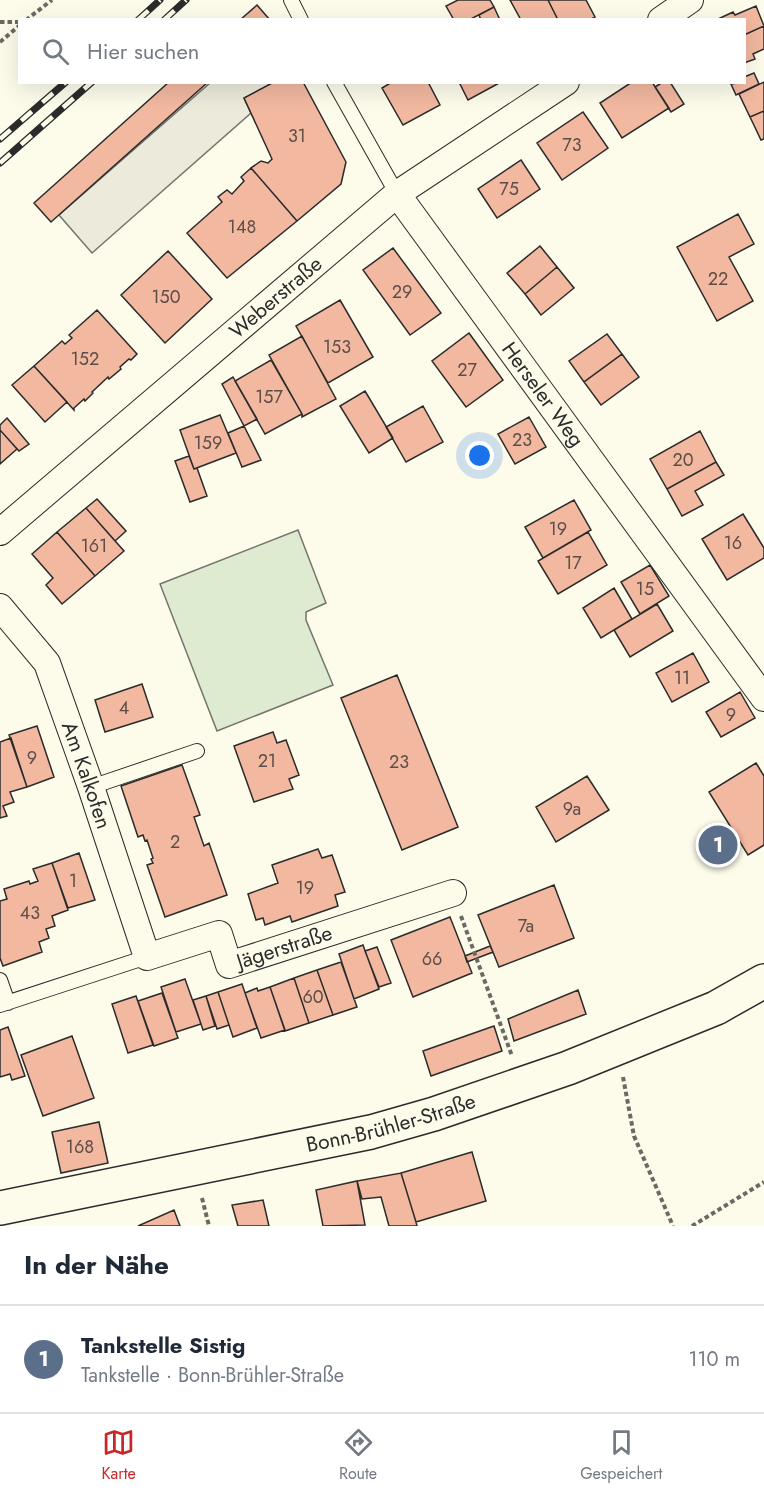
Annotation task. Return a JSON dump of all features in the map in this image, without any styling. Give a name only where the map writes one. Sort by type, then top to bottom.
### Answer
[{"type":"street","points":[[664,18],[690,0]]},
{"type":"street","name":"Weberstraße","points":[[0,532],[397,194],[563,84]]},
{"type":"street","name":"Herseler Weg","points":[[397,194],[764,698]]},
{"type":"street","name":"Am Kalkofen","points":[[0,607],[47,663],[147,957]]},
{"type":"street","name":"Jägerstraße","points":[[147,957],[219,934],[229,965],[457,904]]},
{"type":"street","name":"Bonn-Brühler-Straße","points":[[0,1208],[371,1132],[434,1114],[568,1068],[716,1008],[764,981]]},
{"type":"street","points":[[716,1008],[764,996]]},
{"type":"lane","points":[[291,0],[300,18]]},
{"type":"lane","name":"Herseler Weg","points":[[335,84],[397,194]]},
{"type":"lane","points":[[91,787],[197,751]]},
{"type":"lane","name":"Jägerstraße","points":[[4,1004],[147,957]]},
{"type":"lane","points":[[0,980],[4,1004]]},
{"type":"path","points":[[29,18],[52,0]]},
{"type":"path","points":[[0,22],[18,23]]},
{"type":"path","points":[[0,42],[18,25]]},
{"type":"path","points":[[457,904],[507,1043]]},
{"type":"path","points":[[616,1048],[627,1092],[634,1136],[673,1226]]},
{"type":"path","points":[[692,1226],[764,1182]]},
{"type":"green space","points":[[298,530],[326,603],[306,612],[306,620],[333,685],[217,731],[160,584]]},
{"type":"shaded area","points":[[209,84],[272,84],[244,98],[251,113],[92,253],[59,215]]},
{"type":"building","points":[[458,0],[490,0],[494,7],[473,18],[453,18],[446,6]]},
{"type":"building","points":[[510,0],[548,0],[557,18],[520,18]]},
{"type":"building","points":[[548,0],[586,0],[595,17],[593,18],[557,18]]},
{"type":"building","points":[[257,5],[268,18],[242,18]]},
{"type":"building","points":[[756,6],[764,26],[746,34],[746,18],[720,18],[733,12],[735,15]]},
{"type":"building","points":[[494,7],[499,18],[480,18],[479,15]]},
{"type":"building","points":[[764,26],[764,49],[753,54],[755,59],[746,62],[746,34]]},
{"type":"building","points":[[754,73],[759,84],[736,95],[731,84],[746,84],[746,76]]},
{"type":"building","points":[[764,82],[764,111],[750,117],[739,94]]},
{"type":"building","points":[[167,84],[206,84],[51,222],[34,203]]},
{"type":"building","points":[[270,84],[304,84],[346,162],[341,184],[297,221],[251,168],[261,161],[268,163],[272,159],[244,98]]},
{"type":"building","points":[[389,84],[429,84],[440,105],[403,125],[382,88]]},
{"type":"building","points":[[460,84],[497,84],[468,100]]},
{"type":"building","points":[[629,84],[653,84],[669,108],[622,138],[600,103]]},
{"type":"building","points":[[660,84],[671,84],[684,104],[671,112],[655,87]]},
{"type":"building","points":[[764,111],[764,139],[761,140],[750,117]]},
{"type":"building","points":[[583,112],[608,148],[562,180],[537,143]]},
{"type":"building","points":[[521,160],[540,189],[497,218],[478,189]]},
{"type":"building","points":[[251,168],[297,221],[227,278],[187,233],[222,202],[218,197],[227,190],[232,194],[244,181],[241,177]]},
{"type":"building","points":[[738,214],[754,244],[729,257],[753,301],[717,321],[677,247]]},
{"type":"building","points":[[540,246],[557,267],[525,294],[507,273]]},
{"type":"building","points":[[393,248],[441,313],[410,335],[363,270]]},
{"type":"building","points":[[168,251],[212,299],[165,343],[121,295]]},
{"type":"building","points":[[557,267],[574,288],[541,315],[525,294]]},
{"type":"building","points":[[340,300],[373,357],[328,383],[296,326]]},
{"type":"building","points":[[97,310],[137,354],[109,379],[108,377],[74,410],[34,366],[62,341],[65,344],[72,338],[69,335]]},
{"type":"building","points":[[469,333],[503,380],[466,407],[432,361]]},
{"type":"building","points":[[607,334],[622,354],[584,382],[569,361]]},
{"type":"building","points":[[302,336],[336,399],[302,417],[269,355]]},
{"type":"building","points":[[622,354],[639,377],[601,405],[584,382]]},
{"type":"building","points":[[271,360],[302,414],[265,434],[235,381]]},
{"type":"building","points":[[34,366],[67,402],[45,422],[12,385]]},
{"type":"building","points":[[233,377],[257,419],[244,426],[222,384]]},
{"type":"building","points":[[365,391],[393,438],[369,453],[340,406]]},
{"type":"building","points":[[423,406],[443,442],[406,462],[386,427]]},
{"type":"building","points":[[220,415],[236,453],[194,469],[180,430]]},
{"type":"building","points":[[529,417],[546,447],[515,464],[498,434]]},
{"type":"building","points":[[7,418],[29,444],[19,451],[0,430],[0,425]]},
{"type":"building","points":[[244,426],[261,460],[242,467],[228,433]]},
{"type":"building","points":[[0,430],[17,449],[0,464]]},
{"type":"building","points":[[700,431],[716,462],[667,489],[650,459]]},
{"type":"building","points":[[189,456],[194,469],[197,468],[207,496],[190,502],[175,461]]},
{"type":"building","points":[[716,462],[724,475],[695,491],[703,505],[682,516],[667,489]]},
{"type":"building","points":[[97,499],[126,531],[115,541],[86,508]]},
{"type":"building","points":[[574,500],[591,530],[543,558],[525,527]]},
{"type":"building","points":[[86,508],[124,551],[95,576],[57,532]]},
{"type":"building","points":[[743,514],[764,548],[764,558],[727,580],[702,539]]},
{"type":"building","points":[[57,532],[95,576],[62,604],[46,585],[53,578],[32,554]]},
{"type":"building","points":[[588,532],[607,565],[558,594],[538,561]]},
{"type":"building","points":[[650,565],[669,596],[640,614],[621,582]]},
{"type":"building","points":[[614,588],[632,619],[601,638],[583,608]]},
{"type":"building","points":[[657,604],[673,631],[630,657],[614,630]]},
{"type":"building","points":[[693,653],[709,682],[672,702],[656,673]]},
{"type":"building","points":[[397,675],[458,827],[402,850],[341,698]]},
{"type":"building","points":[[142,684],[153,717],[105,732],[95,700]]},
{"type":"building","points":[[740,692],[755,718],[721,737],[706,712]]},
{"type":"building","points":[[37,726],[54,777],[27,787],[9,735]]},
{"type":"building","points":[[273,732],[277,743],[286,740],[299,775],[289,779],[293,789],[254,802],[234,746]]},
{"type":"building","points":[[11,738],[27,787],[10,792],[14,802],[3,806],[7,816],[0,818],[0,742]]},
{"type":"building","points":[[756,763],[764,776],[764,845],[748,855],[709,792]]},
{"type":"building","points":[[182,765],[200,815],[194,817],[204,846],[209,843],[227,895],[165,917],[147,865],[153,863],[151,859],[153,858],[147,840],[145,841],[143,835],[138,837],[121,786]]},
{"type":"building","points":[[587,776],[609,810],[556,842],[536,807]]},
{"type":"building","points":[[720,827],[735,852],[716,863],[702,838]]},
{"type":"building","points":[[318,849],[322,858],[332,855],[345,892],[335,895],[338,906],[292,922],[290,916],[265,925],[263,918],[256,920],[248,894],[278,883],[272,865]]},
{"type":"building","points":[[79,853],[95,900],[68,908],[52,863]]},
{"type":"building","points":[[52,863],[68,910],[52,916],[55,926],[46,929],[49,938],[39,942],[42,952],[3,966],[0,958],[0,901],[7,899],[4,889],[29,881],[30,884],[38,881],[33,869]]},
{"type":"building","points":[[554,885],[574,938],[499,967],[478,915]]},
{"type":"building","points":[[450,917],[472,973],[413,997],[391,940]]},
{"type":"building","points":[[363,945],[379,989],[354,999],[339,954]]},
{"type":"building","points":[[490,946],[493,952],[467,962],[465,956]]},
{"type":"building","points":[[377,947],[391,983],[379,987],[365,951]]},
{"type":"building","points":[[341,962],[357,1007],[333,1015],[317,970]]},
{"type":"building","points":[[317,970],[333,1015],[309,1023],[294,978]]},
{"type":"building","points":[[294,978],[309,1023],[285,1031],[270,987]]},
{"type":"building","points":[[185,979],[201,1024],[176,1032],[161,987]]},
{"type":"building","points":[[242,984],[257,1028],[233,1037],[218,992]]},
{"type":"building","points":[[270,987],[285,1030],[261,1038],[245,993],[257,988],[258,991]]},
{"type":"building","points":[[578,990],[586,1014],[514,1041],[508,1019]]},
{"type":"building","points":[[218,992],[229,1025],[217,1029],[206,996]]},
{"type":"building","points":[[162,993],[178,1038],[154,1046],[138,1001]]},
{"type":"building","points":[[136,996],[153,1045],[128,1053],[112,1004]]},
{"type":"building","points":[[206,996],[215,1026],[203,1030],[193,1000]]},
{"type":"building","points":[[494,1026],[502,1051],[431,1076],[423,1051]]},
{"type":"building","points":[[8,1027],[25,1076],[12,1080],[10,1074],[0,1077],[0,1030]]},
{"type":"building","points":[[72,1036],[94,1098],[43,1116],[21,1055]]},
{"type":"building","points":[[99,1122],[108,1163],[61,1173],[52,1132]]},
{"type":"building","points":[[472,1152],[486,1201],[416,1222],[401,1173]]},
{"type":"building","points":[[401,1173],[417,1226],[389,1226],[381,1197],[362,1199],[357,1181]]},
{"type":"building","points":[[357,1181],[365,1225],[323,1226],[316,1190]]},
{"type":"building","points":[[263,1200],[269,1226],[238,1226],[232,1205]]},
{"type":"building","points":[[174,1210],[180,1226],[138,1226]]},
{"type":"railway","points":[[140,18],[160,0]]},
{"type":"railway","points":[[166,18],[186,0]]},
{"type":"railway","points":[[0,139],[64,84]]},
{"type":"railway","points":[[0,163],[90,84]]},
{"type":"place","name":"Tankstelle Sistig","points":[[718,845]]}]
